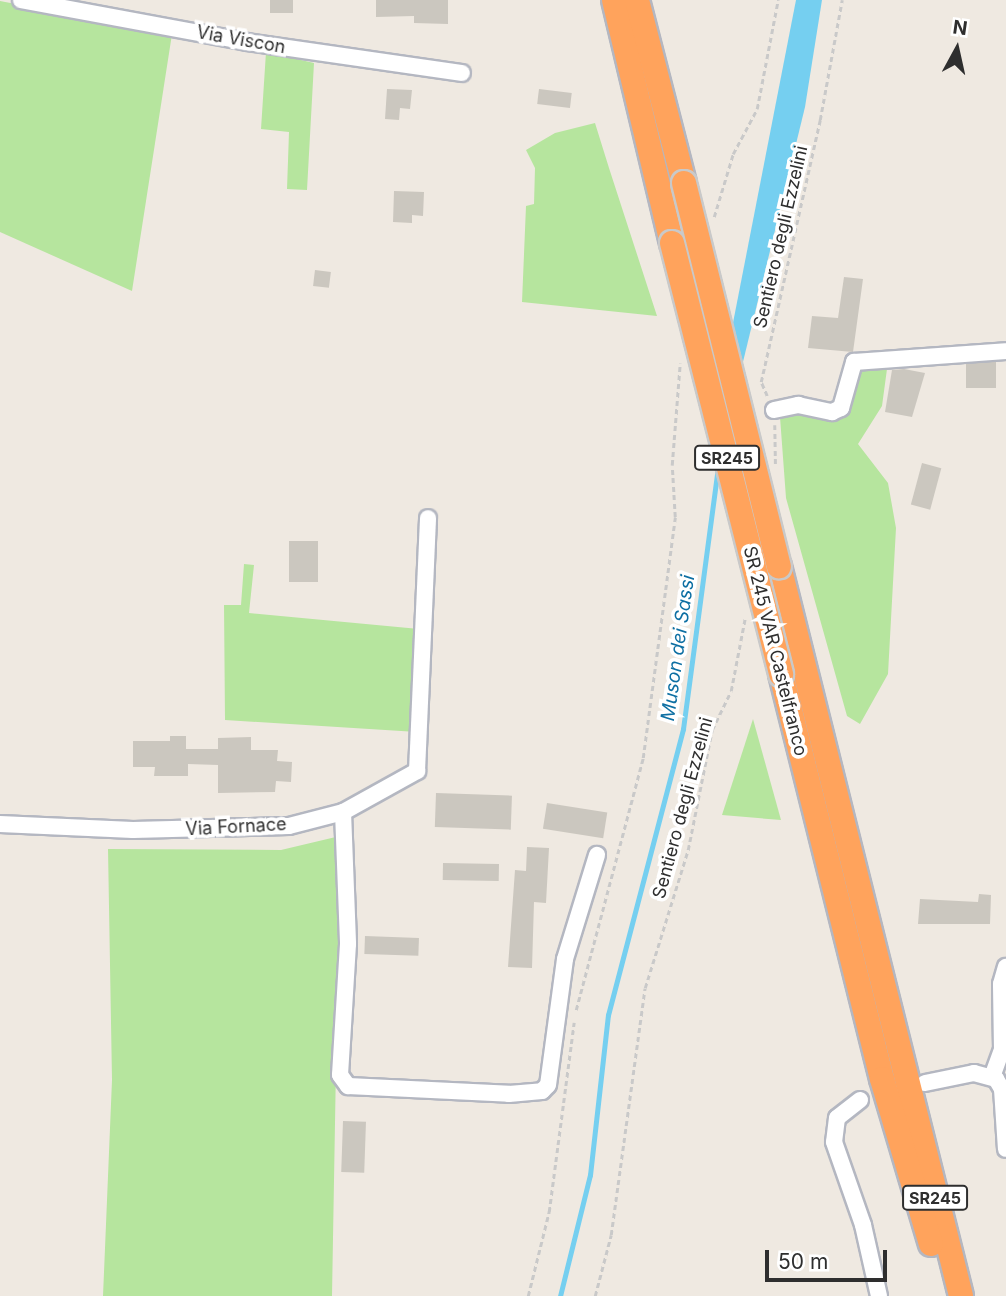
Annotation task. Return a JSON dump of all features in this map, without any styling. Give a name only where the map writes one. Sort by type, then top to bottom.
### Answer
[{"type":"highway","name":"SR 245 VAR Castelfranco","points":[[614,0],[672,243],[882,1079],[924,1225],[954,1296]]},
{"type":"highway","name":"SR 245 VAR Castelfranco","points":[[637,0],[961,1296]]},
{"type":"street","name":"Via Viscon","points":[[21,0],[247,41],[462,74]]},
{"type":"street","points":[[774,410],[798,405],[832,412],[841,408],[853,362],[1006,351]]},
{"type":"street","name":"Via Fornace","points":[[0,824],[231,830],[289,826],[343,812],[417,771],[429,518]]},
{"type":"street","points":[[343,812],[348,944],[340,1075],[348,1086],[509,1094],[542,1091],[548,1084],[565,959],[597,855]]},
{"type":"street","points":[[992,1077],[1002,1049],[1001,984],[1006,967]]},
{"type":"street","points":[[925,1083],[967,1073],[992,1077],[1002,1089],[1006,1149]]},
{"type":"street","points":[[860,1100],[837,1118],[834,1142],[863,1225],[879,1296]]},
{"type":"path","points":[[713,219],[733,154],[757,109],[778,0]]},
{"type":"path","name":"Sentiero degli Ezzelini","points":[[776,466],[774,410],[761,382],[820,120],[842,0]]},
{"type":"path","points":[[528,1296],[549,1212],[581,987],[643,758],[675,517],[671,465],[683,352]]},
{"type":"path","name":"Sentiero degli Ezzelini","points":[[595,1296],[611,1235],[645,988],[688,850],[712,730],[731,691],[746,614]]},
{"type":"green space","points":[[0,1],[172,34],[132,291],[0,232]]},
{"type":"green space","points":[[266,52],[314,63],[307,190],[287,189],[289,132],[261,129]]},
{"type":"green space","points":[[595,123],[657,316],[522,302],[526,206],[534,204],[535,168],[526,150],[555,133]]},
{"type":"green space","points":[[857,368],[887,369],[882,406],[858,444],[888,483],[896,528],[888,674],[860,724],[847,716],[786,498],[780,417],[798,413],[840,418]]},
{"type":"green space","points":[[244,564],[254,565],[249,613],[419,629],[417,732],[225,720],[224,605],[241,605]]},
{"type":"green space","points":[[753,719],[781,820],[722,815]]},
{"type":"green space","points":[[340,836],[332,1296],[103,1296],[112,1080],[108,849],[281,850]]},
{"type":"water","points":[[796,0],[822,0],[805,107],[742,366],[732,328]]},
{"type":"building","points":[[270,0],[293,0],[293,13],[270,13]]},
{"type":"building","points":[[376,0],[448,0],[448,24],[414,23],[414,16],[376,17]]},
{"type":"building","points":[[387,89],[412,90],[410,109],[400,108],[399,120],[385,119]]},
{"type":"building","points":[[539,89],[572,93],[570,108],[537,104]]},
{"type":"building","points":[[394,191],[424,192],[423,216],[412,215],[412,223],[393,222]]},
{"type":"building","points":[[315,270],[331,272],[329,288],[313,286]]},
{"type":"building","points":[[844,277],[863,279],[853,352],[808,348],[812,316],[838,318]]},
{"type":"building","points":[[966,362],[996,362],[996,388],[966,388]]},
{"type":"building","points":[[892,370],[925,373],[912,417],[885,412]]},
{"type":"building","points":[[922,463],[941,468],[930,510],[911,505]]},
{"type":"building","points":[[289,541],[318,541],[318,582],[289,582]]},
{"type":"building","points":[[170,736],[186,736],[186,749],[218,749],[218,738],[251,737],[251,750],[278,750],[277,761],[292,762],[291,782],[276,781],[275,792],[218,793],[218,765],[188,764],[188,776],[154,776],[155,767],[133,767],[133,741],[170,741]]},
{"type":"building","points":[[436,793],[512,796],[511,830],[435,827]]},
{"type":"building","points":[[547,803],[607,813],[603,838],[543,829]]},
{"type":"building","points":[[527,847],[549,848],[546,903],[534,902],[532,968],[508,967],[515,870],[526,871]]},
{"type":"building","points":[[443,863],[499,864],[499,881],[443,880]]},
{"type":"building","points":[[979,894],[991,895],[990,924],[918,924],[920,899],[978,902]]},
{"type":"building","points":[[365,936],[419,938],[418,956],[364,954]]},
{"type":"building","points":[[343,1121],[366,1122],[364,1173],[341,1172]]},
{"type":"waterway","name":"Muson dei Sassi","points":[[560,1296],[590,1175],[608,1015],[683,729],[718,466]]}]
